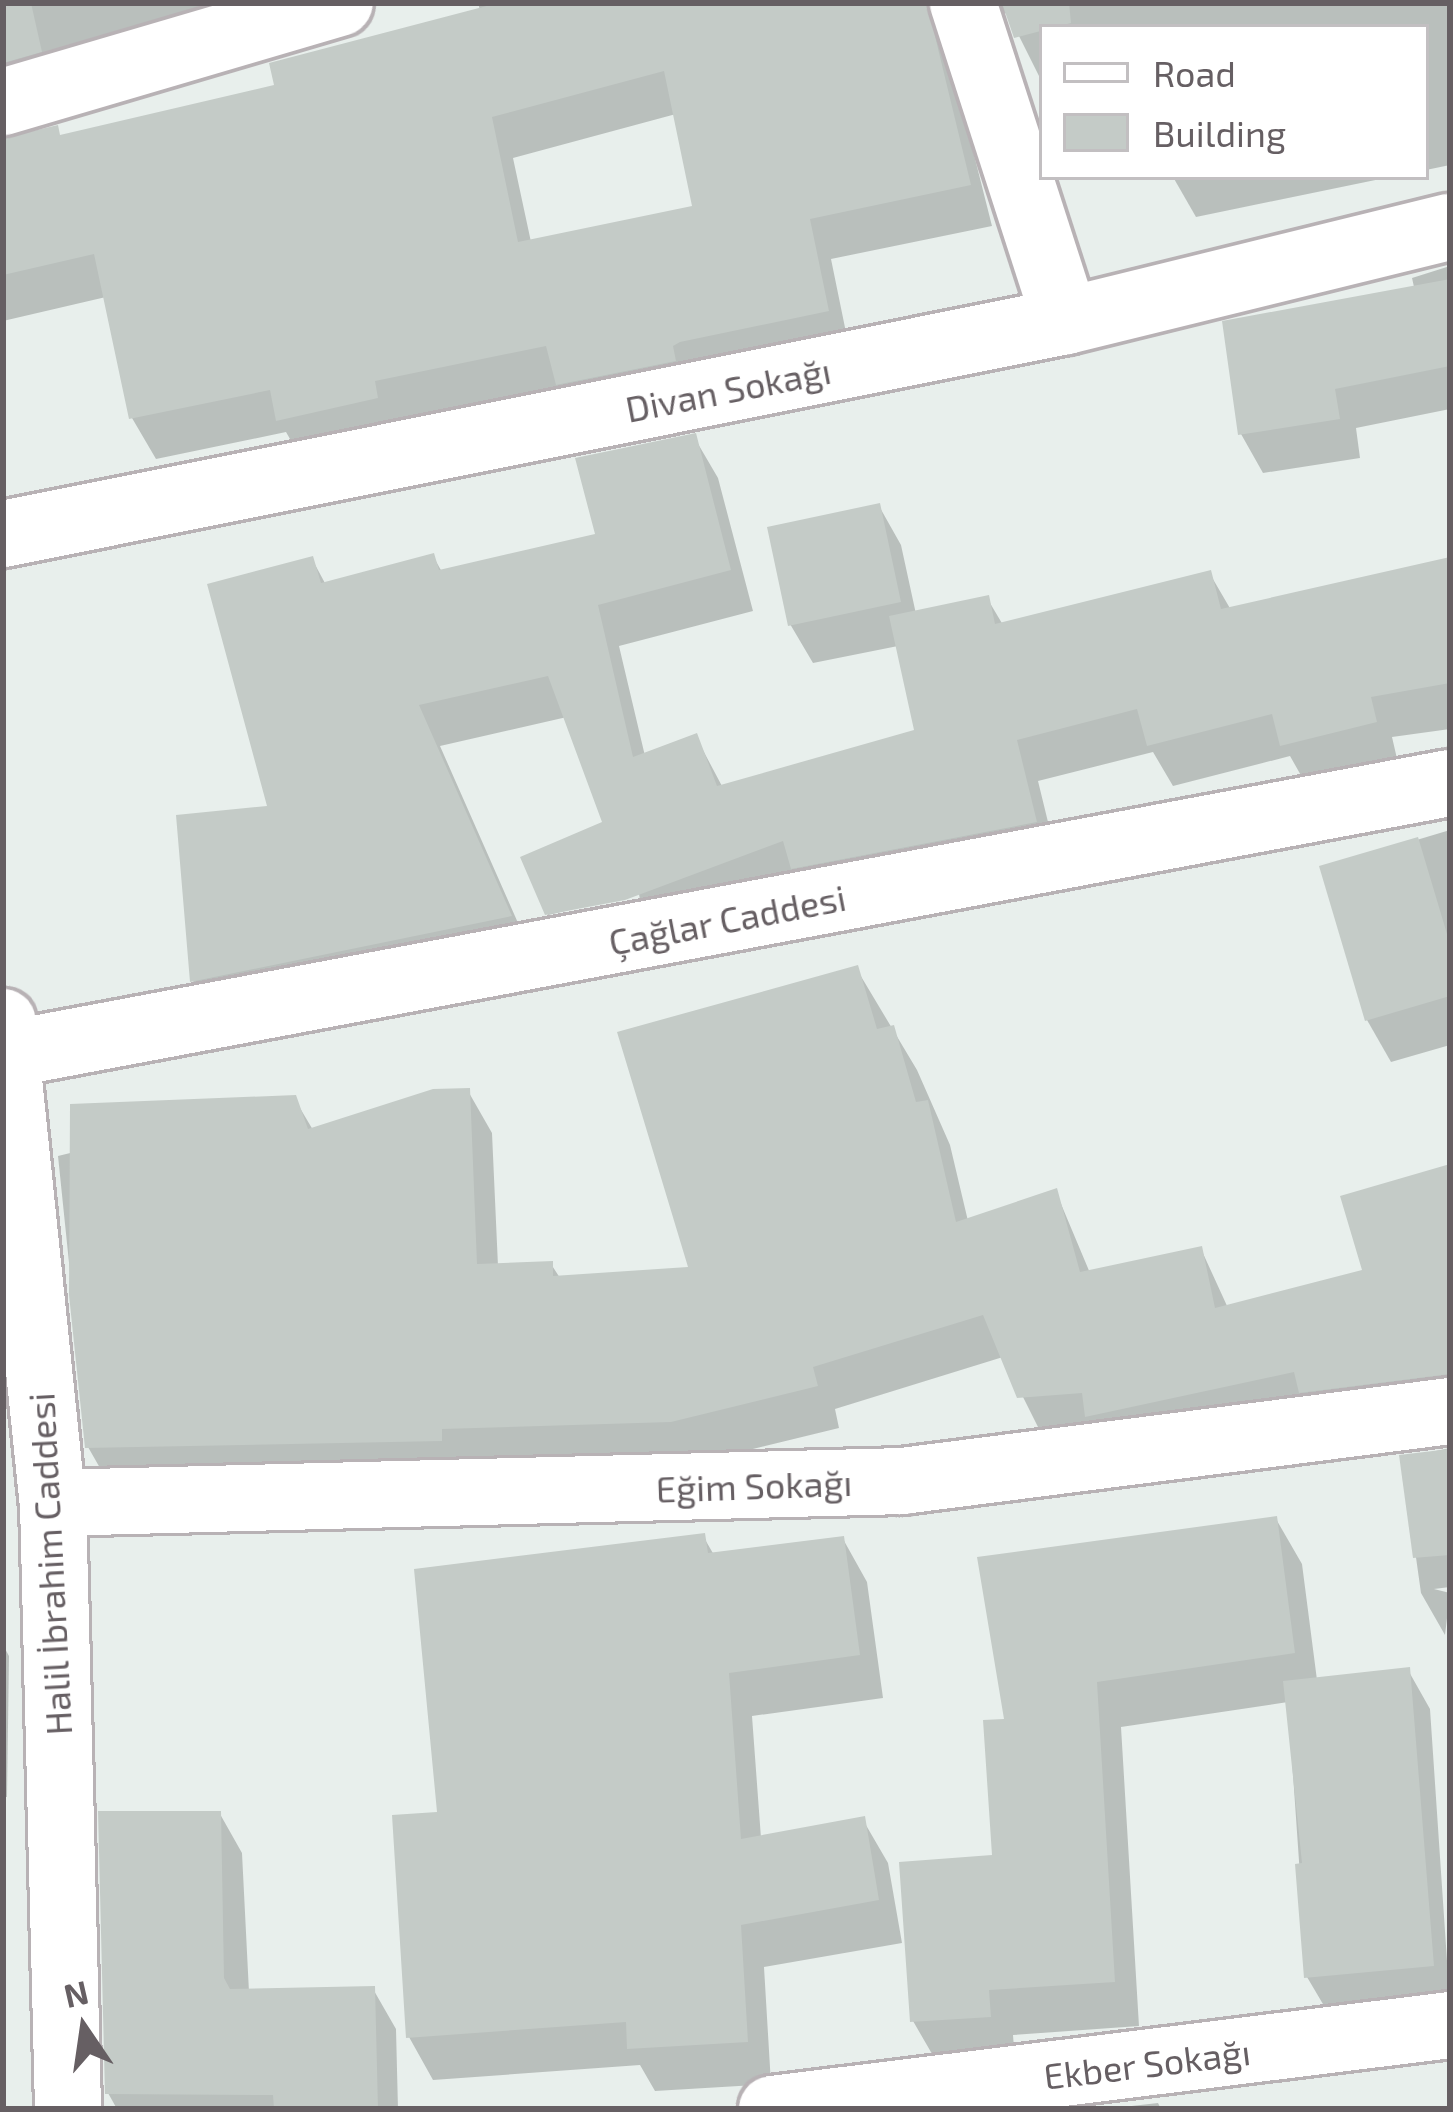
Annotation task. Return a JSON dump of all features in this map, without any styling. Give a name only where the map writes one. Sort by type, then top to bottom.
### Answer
[{"type":"street","points":[[3,102],[340,3]]},
{"type":"street","points":[[963,3],[1066,321]]},
{"type":"street","name":"Divan Sokağı","points":[[3,534],[1066,321],[1450,227]]},
{"type":"street","name":"Çağlar Caddesi","points":[[4,1044],[1450,783]]},
{"type":"street","name":"Halil İbrahim Caddesi","points":[[4,1044],[53,1503],[68,2109]]},
{"type":"street","name":"Eğim Sokağı","points":[[53,1503],[902,1481],[1450,1411]]},
{"type":"street","name":"Ekber Sokağı","points":[[772,2109],[1450,2025]]},
{"type":"building","points":[[3,3],[31,3],[42,52],[3,63]]},
{"type":"building","points":[[498,3],[927,3],[971,185],[810,219],[829,311],[680,342],[673,346],[676,361],[556,385],[546,346],[375,381],[378,398],[276,421],[270,390],[129,419],[94,254],[3,275],[3,138],[58,125],[60,135],[274,85],[269,63]],"holes":[[[664,71],[692,206],[518,242],[492,117]]]},
{"type":"building","points":[[1002,3],[1069,3],[1071,23],[1039,24],[1039,31],[1014,38]]},
{"type":"building","points":[[1450,279],[1450,366],[1335,389],[1340,419],[1238,435],[1222,321]]},
{"type":"building","points":[[696,433],[731,570],[598,605],[633,757],[697,733],[717,786],[914,730],[889,616],[989,595],[995,624],[1211,570],[1221,609],[1450,557],[1450,683],[1371,697],[1377,722],[1280,746],[1272,714],[1147,746],[1137,709],[1017,740],[1037,822],[791,869],[783,841],[625,900],[545,915],[520,857],[602,822],[548,676],[419,705],[512,916],[190,982],[176,815],[267,806],[207,584],[313,556],[321,583],[434,553],[439,570],[595,534],[575,458]]},
{"type":"building","points":[[880,503],[901,602],[788,626],[767,527]]},
{"type":"building","points":[[1418,837],[1450,944],[1450,996],[1365,1021],[1319,866]]},
{"type":"building","points":[[858,965],[877,1029],[894,1025],[916,1102],[928,1100],[956,1222],[1057,1188],[1080,1272],[1202,1246],[1215,1308],[1362,1270],[1340,1196],[1450,1164],[1450,1374],[1299,1393],[1294,1372],[1085,1417],[1082,1393],[1017,1398],[983,1315],[813,1367],[818,1386],[671,1422],[442,1429],[442,1441],[85,1448],[69,1295],[70,1104],[296,1095],[308,1129],[433,1089],[470,1088],[477,1264],[553,1261],[553,1276],[688,1267],[617,1032]]},
{"type":"building","points":[[1450,1449],[1450,1555],[1413,1558],[1399,1455]]},
{"type":"building","points":[[1277,1516],[1295,1653],[1097,1682],[1115,1982],[989,1990],[991,2017],[910,2022],[899,1862],[992,1855],[983,1720],[1004,1719],[977,1557]]},
{"type":"building","points":[[705,1533],[708,1553],[844,1536],[860,1655],[729,1673],[741,1839],[865,1816],[879,1900],[741,1925],[748,2042],[627,2049],[626,2022],[406,2038],[392,1815],[437,1812],[414,1569]]},
{"type":"building","points":[[1410,1667],[1434,1966],[1304,1978],[1295,1864],[1302,1863],[1283,1681]]},
{"type":"building","points":[[98,1811],[221,1811],[224,1978],[230,1989],[375,1986],[378,2109],[274,2109],[273,2095],[105,2094]]}]
